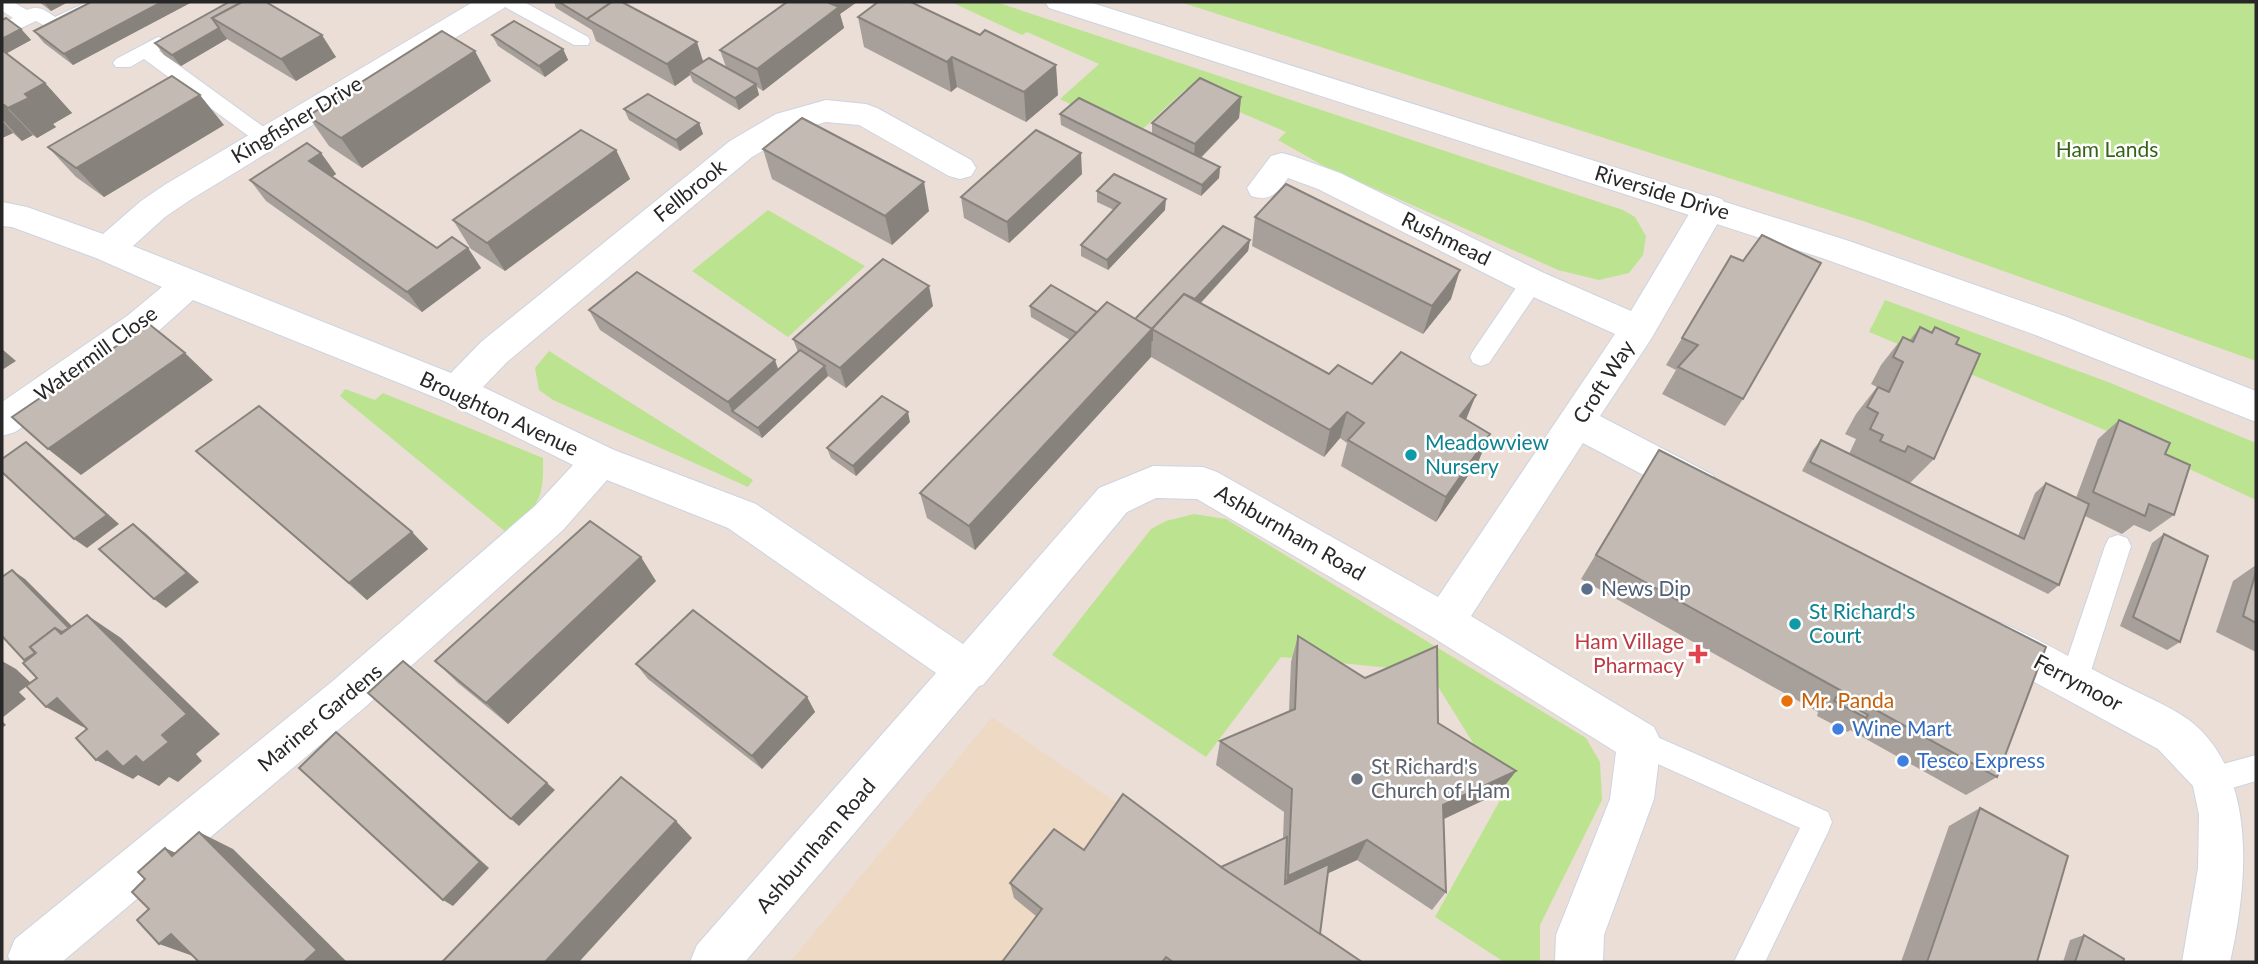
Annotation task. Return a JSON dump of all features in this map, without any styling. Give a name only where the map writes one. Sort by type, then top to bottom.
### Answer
[{"type":"street","name":"Kingfisher Drive","points":[[108,249],[153,209],[265,138],[494,2]]},
{"type":"street","name":"Riverside Drive","points":[[1059,2],[1710,207],[2039,321],[2256,407]]},
{"type":"street","name":"Fellbrook","points":[[457,391],[494,352],[741,149],[787,122],[826,111],[866,115],[960,168]]},
{"type":"street","name":"Rushmead","points":[[1263,188],[1282,164],[1329,181],[1532,282],[1638,329]]},
{"type":"street","name":"Croft Way","points":[[1444,622],[1638,329],[1710,207]]},
{"type":"street","name":"Broughton Avenue","points":[[2,214],[15,215],[108,249],[188,284],[457,391],[601,461],[743,516],[968,671]]},
{"type":"street","name":"Watermill Close","points":[[2,421],[140,326],[188,284]]},
{"type":"street","points":[[1577,422],[1735,505]]},
{"type":"street","name":"Mariner Gardens","points":[[38,962],[33,956],[349,694],[501,561],[549,518],[601,461]]},
{"type":"street","name":"Ashburnham Road","points":[[714,962],[1113,500],[1153,482],[1203,483],[1444,622],[1639,742]]},
{"type":"street","name":"Ferrymoor","points":[[1965,624],[2173,734],[2191,748],[2215,779],[2224,836],[2206,962]]},
{"type":"street","points":[[1578,962],[1580,935],[1632,799],[1639,742]]},
{"type":"lane","points":[[2,31],[37,13],[54,25],[102,2]]},
{"type":"lane","points":[[510,2],[581,41]]},
{"type":"lane","points":[[2,3],[26,18]]},
{"type":"lane","points":[[122,63],[169,37]]},
{"type":"lane","points":[[145,50],[265,138]]},
{"type":"lane","points":[[1480,357],[1532,282]]},
{"type":"lane","points":[[2074,680],[2118,546]]},
{"type":"lane","points":[[1639,742],[1818,821],[1749,962]]},
{"type":"lane","points":[[2215,779],[2256,768]]},
{"type":"shaded area","points":[[992,717],[1127,810],[1345,962],[790,962]]},
{"type":"green space","points":[[951,2],[996,2],[1623,210],[1635,217],[1646,236],[1643,255],[1629,273],[1599,280],[1558,270],[1322,165],[1278,140],[1286,132],[1186,89],[1135,136],[1060,99],[1099,64],[1027,32],[1022,35]]},
{"type":"green space","name":"Ham Lands","points":[[1180,2],[2256,2],[2256,361],[1866,222]]},
{"type":"green space","points":[[768,210],[865,266],[788,337],[692,271]]},
{"type":"green space","points":[[1885,300],[2108,382],[2256,443],[2256,500],[2112,433],[1869,332]]},
{"type":"green space","points":[[549,351],[753,480],[748,487],[553,400],[539,390],[535,368]]},
{"type":"green space","points":[[345,389],[375,400],[383,393],[543,458],[542,484],[533,508],[507,533],[340,396]]},
{"type":"green space","points":[[1194,514],[1226,519],[1586,738],[1600,762],[1602,800],[1540,925],[1540,962],[1504,962],[1435,917],[1504,793],[1429,672],[1281,657],[1206,757],[1052,655],[1151,529],[1166,521]]},
{"type":"building","points":[[91,2],[162,2],[64,54],[34,31]]},
{"type":"building","points":[[229,2],[242,2],[212,18],[219,28],[172,55],[155,43]]},
{"type":"building","points":[[242,2],[266,2],[322,35],[281,59],[212,18]]},
{"type":"building","points":[[559,2],[607,2],[610,3],[587,19]]},
{"type":"building","points":[[612,2],[622,2],[697,42],[667,64],[587,19]]},
{"type":"building","points":[[787,2],[827,2],[839,7],[757,69],[720,50]]},
{"type":"building","points":[[878,2],[911,2],[980,35],[985,30],[1056,65],[1024,92],[952,57],[947,62],[858,17]]},
{"type":"building","points":[[6,18],[21,29],[2,39],[2,20]]},
{"type":"building","points":[[514,21],[563,49],[539,66],[492,35]]},
{"type":"building","points":[[442,31],[475,51],[341,138],[308,116]]},
{"type":"building","points":[[2,50],[45,83],[25,94],[29,98],[8,108],[2,106]]},
{"type":"building","points":[[709,58],[756,84],[735,98],[689,71]]},
{"type":"building","points":[[172,76],[200,95],[76,168],[48,147]]},
{"type":"building","points":[[1200,78],[1241,97],[1195,144],[1152,123]]},
{"type":"building","points":[[648,94],[699,123],[676,140],[624,109]]},
{"type":"building","points":[[1079,98],[1220,167],[1202,185],[1060,114]]},
{"type":"building","points":[[802,118],[924,182],[885,216],[763,149]]},
{"type":"building","points":[[581,130],[616,150],[487,243],[453,220]]},
{"type":"building","points":[[1036,130],[1081,153],[1007,222],[961,197]]},
{"type":"building","points":[[307,143],[321,153],[309,161],[437,248],[452,237],[468,248],[407,292],[250,180]]},
{"type":"building","points":[[1114,174],[1166,199],[1107,260],[1081,245],[1120,203],[1097,191]]},
{"type":"building","points":[[1286,184],[1460,270],[1432,306],[1255,217]]},
{"type":"building","points":[[1223,226],[1250,240],[1195,299],[1184,294],[1152,329],[1135,319]]},
{"type":"building","points":[[1762,235],[1821,263],[1743,399],[1678,367],[1698,345],[1682,338],[1731,256],[1743,261]]},
{"type":"building","points":[[883,259],[929,286],[840,368],[793,339]]},
{"type":"building","points":[[637,272],[775,360],[728,402],[589,310]]},
{"type":"building","points":[[1051,285],[1097,312],[1077,333],[1030,306]]},
{"type":"building","points":[[1184,294],[1329,374],[1338,365],[1372,384],[1401,352],[1476,395],[1460,416],[1490,434],[1446,497],[1348,440],[1364,423],[1347,412],[1330,430],[1152,329]]},
{"type":"building","points":[[1107,302],[1152,329],[969,526],[920,493]]},
{"type":"building","points":[[149,324],[185,353],[48,449],[12,417]]},
{"type":"building","points":[[1920,327],[1932,333],[1935,327],[1959,338],[1956,344],[1980,354],[1934,459],[1908,446],[1905,452],[1880,441],[1883,435],[1870,429],[1878,413],[1867,407],[1878,387],[1889,392],[1903,362],[1893,357],[1903,337],[1913,342]]},
{"type":"building","points":[[800,350],[825,366],[758,428],[732,411]]},
{"type":"building","points":[[882,396],[908,412],[853,466],[827,448]]},
{"type":"building","points":[[259,406],[412,532],[349,583],[196,451]]},
{"type":"building","points":[[2119,420],[2170,443],[2165,454],[2190,465],[2174,515],[2149,504],[2145,516],[2093,492]]},
{"type":"building","points":[[1821,440],[2024,539],[2046,483],[2089,504],[2059,585],[1810,462]]},
{"type":"building","points":[[26,442],[107,515],[74,539],[2,472],[2,459]]},
{"type":"building","name":"St Richard's Court","points":[[1659,450],[2046,647],[1997,777],[1596,555]]},
{"type":"building","points":[[590,521],[641,557],[486,703],[435,661]]},
{"type":"building","points":[[133,524],[187,573],[154,599],[99,549]]},
{"type":"building","points":[[2164,534],[2208,556],[2180,642],[2133,617]]},
{"type":"building","points":[[12,570],[69,628],[62,632],[55,628],[30,647],[35,653],[24,660],[2,636],[2,577]]},
{"type":"building","points":[[2256,572],[2256,623],[2243,616]]},
{"type":"building","points":[[693,610],[807,697],[752,756],[636,664]]},
{"type":"building","points":[[87,615],[187,714],[162,735],[169,742],[143,763],[136,756],[123,767],[107,751],[96,760],[76,738],[87,729],[57,698],[46,707],[26,686],[37,678],[23,663],[36,653],[30,647],[55,628],[61,634]]},
{"type":"building","name":"St Richard's Church of Ham","points":[[1298,636],[1365,678],[1437,646],[1438,723],[1516,771],[1443,805],[1446,892],[1367,840],[1288,876],[1292,789],[1220,741],[1295,709]]},
{"type":"building","points":[[403,661],[547,783],[511,819],[368,693]]},
{"type":"building","points":[[1836,697],[1868,715],[1866,718],[1834,701]]},
{"type":"building","points":[[336,732],[480,862],[443,900],[299,768]]},
{"type":"building","points":[[621,777],[676,821],[545,962],[442,962]]},
{"type":"building","points":[[1123,794],[1217,864],[1362,962],[1173,962],[1166,957],[1162,962],[1002,962],[1042,909],[1010,883],[1054,829],[1084,850]]},
{"type":"building","points":[[1980,808],[2068,856],[2037,962],[1927,962]]},
{"type":"building","points":[[199,832],[317,950],[304,962],[199,962],[171,934],[159,944],[137,920],[149,909],[132,892],[145,879],[138,872],[165,848],[172,856]]},
{"type":"building","points":[[1287,837],[1285,884],[1329,864],[1320,934],[1221,867]]},
{"type":"building","points":[[2084,935],[2124,959],[2123,962],[2075,962]]},
{"type":"place","name":"Meadowview Nursery","points":[[1411,455]]},
{"type":"place","name":"News Dip","points":[[1587,589]]},
{"type":"place","name":"St Richard's Court","points":[[1795,624]]},
{"type":"place","name":"Ham Village Pharmacy","points":[[1698,654]]},
{"type":"place","name":"Mr. Panda","points":[[1787,701]]},
{"type":"place","name":"Wine Mart","points":[[1838,729]]},
{"type":"place","name":"Tesco Express","points":[[1903,761]]},
{"type":"place","name":"St Richard's Church of Ham","points":[[1357,779]]}]
